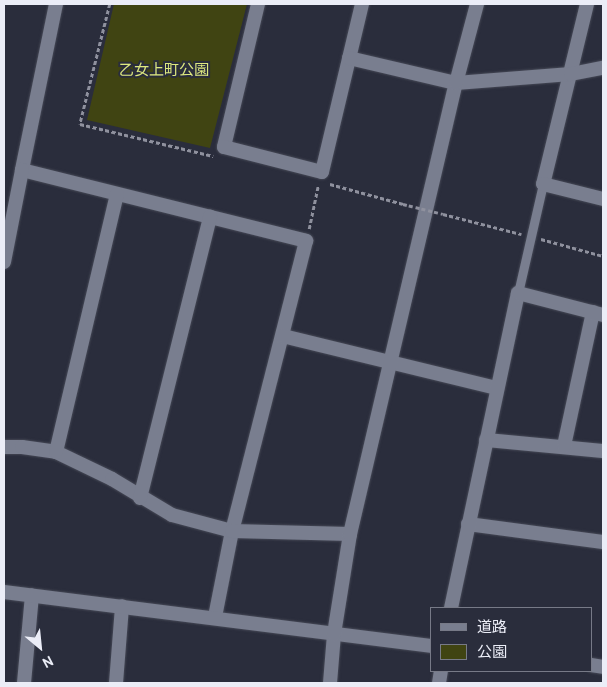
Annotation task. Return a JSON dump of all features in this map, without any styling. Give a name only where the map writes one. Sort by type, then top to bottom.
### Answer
[{"type":"street","points":[[4,262],[56,4]]},
{"type":"street","points":[[258,4],[224,147],[320,177],[362,4]]},
{"type":"street","points":[[330,683],[334,634],[350,534],[456,83],[477,4]]},
{"type":"street","points":[[587,4],[543,184],[603,199]]},
{"type":"street","points":[[349,58],[456,83],[571,74],[603,68]]},
{"type":"street","points":[[22,170],[306,241],[232,531],[215,616]]},
{"type":"street","points":[[56,452],[116,194]]},
{"type":"street","points":[[140,498],[210,217]]},
{"type":"street","points":[[451,607],[518,294],[598,314],[564,446]]},
{"type":"street","points":[[282,336],[497,388]]},
{"type":"street","points":[[486,440],[603,451]]},
{"type":"street","points":[[4,447],[22,447],[56,452],[112,479],[140,498],[172,515],[232,531],[350,534]]},
{"type":"street","points":[[468,524],[603,542]]},
{"type":"street","points":[[4,592],[215,616],[430,646]]},
{"type":"street","points":[[24,683],[32,595]]},
{"type":"street","points":[[116,683],[122,606]]},
{"type":"lane","points":[[518,294],[543,184]]},
{"type":"path","points":[[110,4],[80,124],[214,156]]},
{"type":"path","points":[[306,241],[320,177],[403,204],[603,256]]},
{"type":"green space","name":"乙女上町公園","points":[[114,4],[247,4],[210,148],[87,120]]}]
